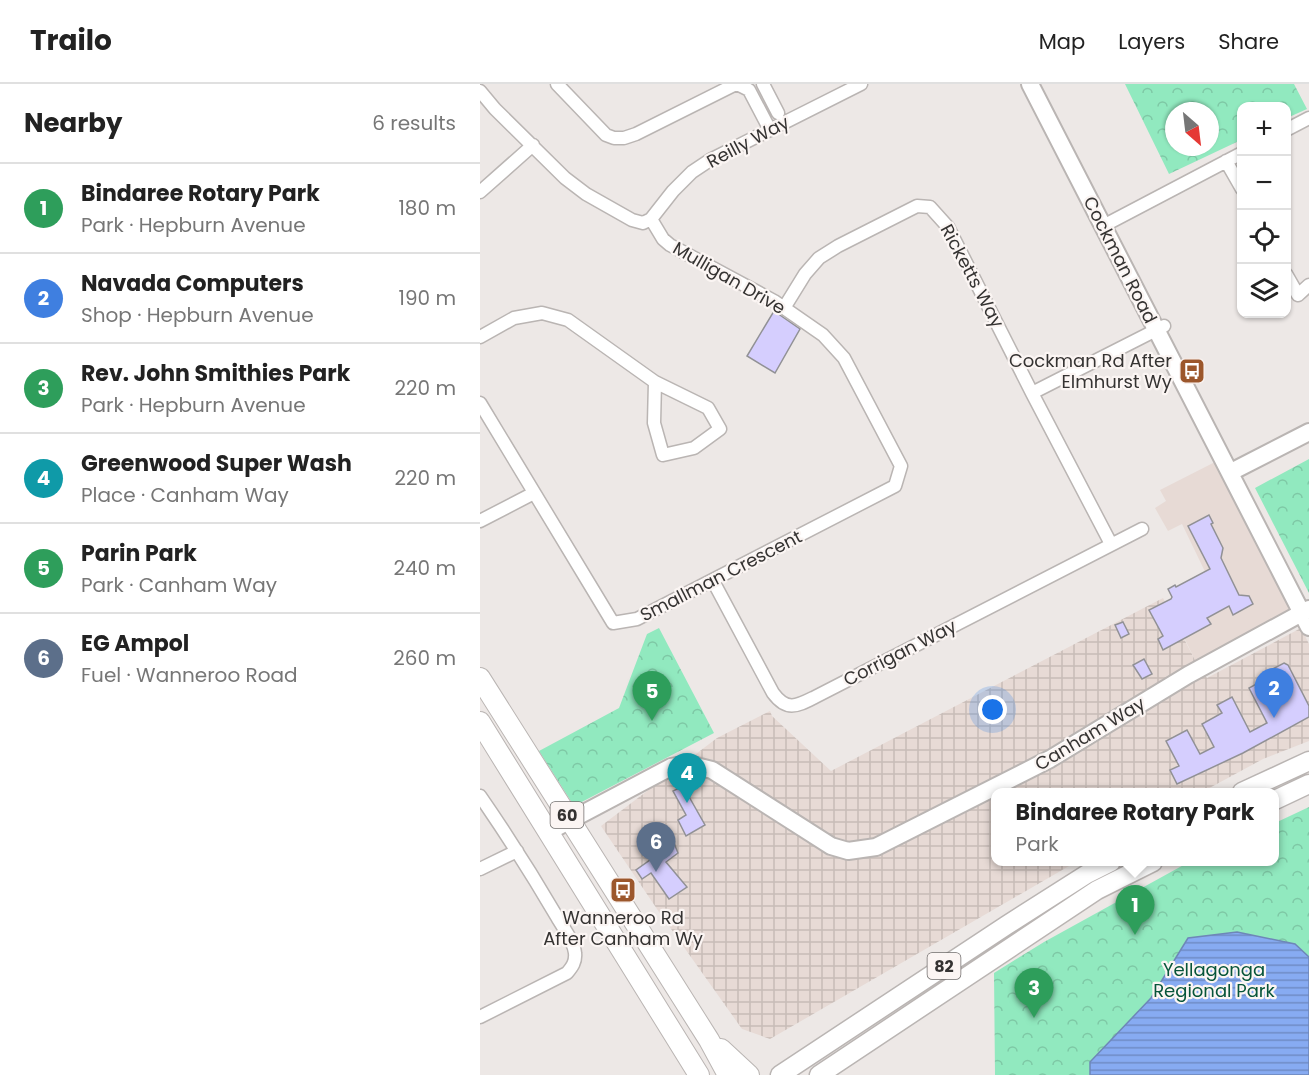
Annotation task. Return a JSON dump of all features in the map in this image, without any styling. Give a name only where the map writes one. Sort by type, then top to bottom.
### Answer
[{"type":"highway","name":"60","points":[[480,678],[709,1040],[728,1075]]},
{"type":"highway","name":"60","points":[[480,722],[699,1075]]},
{"type":"highway","points":[[709,1040],[727,1053],[749,1075]]},
{"type":"main road","name":"Cockman Road","points":[[1030,84],[1106,224],[1307,616]]},
{"type":"main road","name":"Cockman Road","points":[[1040,84],[1106,224]]},
{"type":"main road","points":[[1236,476],[1309,432]]},
{"type":"main road","points":[[1236,476],[1309,441]]},
{"type":"main road","name":"Canham Way","points":[[1012,788],[1093,744],[1201,676],[1307,616]]},
{"type":"main road","name":"Canham Way","points":[[993,788],[1050,759],[1188,675],[1307,616]]},
{"type":"main road","points":[[1292,768],[1309,752]]},
{"type":"main road","points":[[1250,788],[1309,761]]},
{"type":"main road","name":"Canham Way","points":[[551,837],[671,767],[688,764],[712,770],[831,846],[848,851],[876,848],[991,789]]},
{"type":"main road","name":"Canham Way","points":[[573,825],[671,776],[690,773],[713,781],[822,852],[844,858],[867,858],[895,849],[991,801]]},
{"type":"main road","points":[[1279,798],[1309,784]]},
{"type":"main road","name":"82","points":[[780,1075],[1007,925],[1102,866]]},
{"type":"main road","name":"82","points":[[819,1075],[1097,890],[1143,866]]},
{"type":"street","points":[[557,84],[606,135],[620,138],[636,134],[737,84],[749,90],[770,130]]},
{"type":"street","points":[[763,84],[778,113]]},
{"type":"street","name":"Reilly Way","points":[[651,219],[672,190],[692,172],[711,160],[861,84]]},
{"type":"street","points":[[480,91],[495,109],[566,178],[586,194],[632,220],[643,223],[651,219]]},
{"type":"street","points":[[1291,128],[1309,118]]},
{"type":"street","points":[[480,192],[533,145]]},
{"type":"street","points":[[1106,224],[1237,156]]},
{"type":"street","points":[[1226,161],[1237,180]]},
{"type":"street","name":"Ricketts Way","points":[[784,308],[805,274],[819,258],[917,206],[930,207],[948,226],[1111,544]]},
{"type":"street","name":"Mulligan Drive","points":[[651,219],[663,239],[670,245],[784,308],[823,336],[844,357],[901,466],[895,486]]},
{"type":"street","points":[[1291,282],[1298,295],[1309,285]]},
{"type":"street","points":[[480,337],[514,318],[542,313],[568,320],[655,382],[708,408],[720,429],[694,448],[663,455],[654,423],[655,382]]},
{"type":"street","points":[[1032,393],[1159,328]]},
{"type":"street","name":"Smallman Crescent","points":[[480,403],[613,623],[637,620],[895,486]]},
{"type":"street","points":[[480,520],[534,493]]},
{"type":"street","name":"Corrigan Way","points":[[712,580],[773,693],[782,704],[794,706],[1142,529]]},
{"type":"street","points":[[480,796],[517,851],[575,950],[574,965],[567,973],[480,1017]]},
{"type":"street","points":[[480,869],[517,851]]},
{"type":"shaded area","points":[[1215,462],[1287,603],[1295,613],[1197,664],[1169,607],[1211,584],[1182,524],[1168,531],[1155,508],[1166,501],[1160,490]]},
{"type":"shaded area","points":[[1163,598],[1197,664],[1207,678],[1301,628],[1309,644],[1309,741],[1263,759],[1209,788],[991,788],[991,866],[1069,866],[770,1039],[742,1029],[601,826],[717,738],[770,711],[772,716],[831,771]]},
{"type":"green space","points":[[1125,84],[1294,84],[1307,109],[1291,116],[1291,102],[1237,102],[1237,142],[1219,150],[1219,102],[1165,102],[1165,156],[1207,156],[1169,174]]},
{"type":"green space","points":[[1309,459],[1309,593],[1255,488]]},
{"type":"green space","points":[[659,628],[714,733],[574,806],[539,751],[619,708],[647,634]]},
{"type":"green space","name":"Yellagonga Regional Park","points":[[1309,807],[1309,1075],[995,1075],[994,973],[1044,942],[1182,866],[1279,866],[1279,821]]},
{"type":"water","points":[[1237,932],[1295,944],[1309,957],[1309,1075],[1090,1075],[1090,1062],[1151,998],[1188,938]]},
{"type":"building","points":[[774,311],[800,329],[775,373],[747,356]]},
{"type":"building","points":[[1209,515],[1223,548],[1221,558],[1239,595],[1249,596],[1253,604],[1233,615],[1229,606],[1207,618],[1211,624],[1163,650],[1158,639],[1163,636],[1149,610],[1171,599],[1168,589],[1210,569],[1188,526]]},
{"type":"building","points":[[1123,622],[1129,634],[1121,638],[1115,625]]},
{"type":"building","points":[[1144,659],[1152,674],[1142,679],[1133,665]]},
{"type":"building","points":[[1284,663],[1288,665],[1309,706],[1309,717],[1243,753],[1177,784],[1170,770],[1179,766],[1166,741],[1187,730],[1200,754],[1214,747],[1202,724],[1222,713],[1217,705],[1232,697],[1250,732],[1267,723],[1249,688],[1264,680],[1261,675]]},
{"type":"building","points":[[683,786],[705,825],[686,836],[678,820],[686,815],[673,791]]},
{"type":"building","points":[[674,843],[678,853],[666,862],[687,887],[669,899],[651,873],[642,879],[636,870]]},
{"type":"place","name":"Cockman Rd After Elmhurst Wy","points":[[1192,371]]},
{"type":"place","name":"Navada Computers","points":[[1274,718]]},
{"type":"place","name":"Parin Park","points":[[652,721]]},
{"type":"place","name":"Greenwood Super Wash","points":[[687,803]]},
{"type":"place","name":"EG Ampol","points":[[656,872]]},
{"type":"place","name":"Wanneroo Rd After Canham Wy","points":[[623,890]]},
{"type":"place","name":"Bindaree Rotary Park","points":[[1135,935]]},
{"type":"place","name":"Rev. John Smithies Park","points":[[1034,1018]]}]
